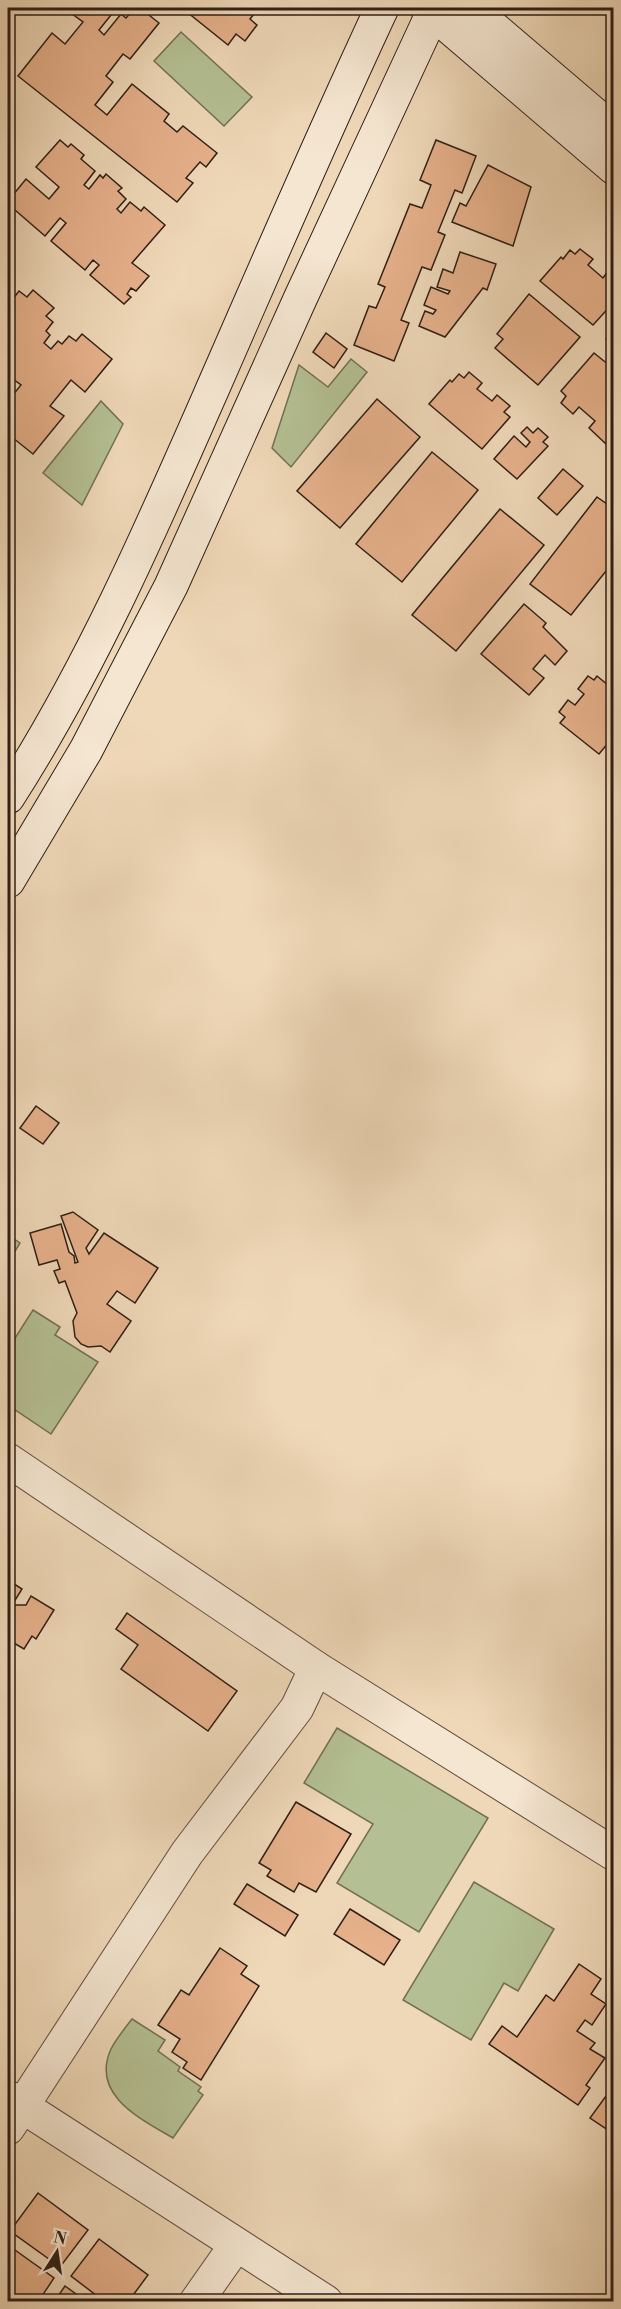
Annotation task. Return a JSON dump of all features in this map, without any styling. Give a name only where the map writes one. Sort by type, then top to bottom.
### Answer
[{"type":"street","points":[[8,797],[62,708],[117,602],[332,115],[382,8]]},
{"type":"street","points":[[470,8],[614,131]]},
{"type":"street","points":[[8,881],[86,750],[171,586],[432,9],[614,168]]},
{"type":"street","points":[[8,1460],[316,1668],[614,1854]]},
{"type":"street","points":[[316,1668],[297,1708],[187,1853],[13,2111],[326,2301]]},
{"type":"street","points":[[196,2301],[236,2245]]},
{"type":"green space","points":[[181,32],[252,97],[224,126],[154,61]]},
{"type":"green space","points":[[351,359],[367,372],[291,467],[272,448],[299,365],[328,387]]},
{"type":"green space","points":[[101,401],[123,424],[82,505],[43,473]]},
{"type":"green space","points":[[8,1235],[20,1243],[8,1263]]},
{"type":"green space","points":[[33,1310],[60,1327],[55,1335],[98,1362],[51,1434],[8,1405],[8,1349]]},
{"type":"green space","points":[[337,1728],[488,1818],[419,1932],[337,1883],[373,1824],[304,1783]]},
{"type":"green space","points":[[474,1882],[554,1929],[518,1991],[504,1983],[471,2040],[403,2000]]},
{"type":"green space","points":[[132,2019],[165,2040],[158,2051],[180,2067],[178,2071],[201,2087],[198,2091],[203,2095],[173,2138],[147,2123],[122,2104],[107,2080],[106,2065],[111,2049]]},
{"type":"building","points":[[71,8],[122,8],[118,12],[115,10],[99,30],[104,35],[121,14],[126,18],[135,8],[140,8],[159,23],[130,59],[123,54],[106,76],[113,82],[95,105],[107,115],[132,84],[169,114],[164,121],[177,132],[183,126],[217,153],[206,167],[200,162],[186,178],[193,183],[177,202],[18,76],[52,33],[65,44],[83,22],[68,11]]},
{"type":"building","points":[[182,8],[259,8],[250,19],[257,25],[245,41],[236,34],[228,45]]},
{"type":"building","points":[[60,140],[68,147],[71,144],[84,155],[81,159],[95,171],[84,185],[89,189],[100,175],[103,178],[106,174],[122,188],[118,191],[126,199],[117,209],[121,213],[130,202],[141,211],[144,207],[165,225],[132,263],[149,276],[136,291],[131,288],[127,294],[131,297],[124,304],[90,275],[99,265],[93,260],[85,270],[51,241],[66,223],[60,218],[45,236],[8,204],[26,179],[49,199],[59,187],[36,167]]},
{"type":"building","points":[[436,140],[476,156],[462,193],[455,190],[438,232],[445,235],[431,270],[422,267],[401,320],[409,323],[394,361],[354,345],[369,306],[376,308],[385,287],[378,284],[410,204],[422,208],[431,185],[420,180]]},
{"type":"building","points":[[488,165],[531,187],[513,246],[452,222],[460,203],[466,206]]},
{"type":"building","points":[[580,249],[593,259],[588,265],[603,278],[608,271],[614,276],[614,302],[593,325],[540,281],[561,257],[563,259],[570,250],[575,254]]},
{"type":"building","points":[[460,252],[496,264],[487,290],[483,288],[445,337],[419,326],[425,311],[433,314],[436,310],[424,305],[431,287],[448,294],[450,291],[437,287],[443,269],[453,273]]},
{"type":"building","points":[[8,255],[14,260],[8,268]]},
{"type":"building","points":[[33,290],[54,308],[46,316],[53,322],[46,331],[50,335],[44,343],[51,349],[58,341],[62,344],[69,336],[76,341],[82,334],[112,359],[85,392],[71,380],[50,406],[64,416],[33,454],[8,434],[10,423],[8,413],[12,407],[8,401],[21,385],[13,379],[8,386],[8,305],[19,291],[27,297]]},
{"type":"building","points":[[529,294],[580,337],[538,385],[495,348],[503,339],[497,334]]},
{"type":"building","points":[[614,330],[614,346],[606,339]]},
{"type":"building","points":[[326,333],[347,349],[334,368],[313,352]]},
{"type":"building","points":[[594,353],[614,369],[614,436],[606,444],[589,428],[595,421],[579,407],[573,414],[561,403],[566,396],[561,391]]},
{"type":"building","points":[[469,372],[482,383],[477,389],[492,401],[497,395],[510,406],[504,412],[510,417],[482,449],[429,404],[450,380],[452,382],[459,374],[464,378]]},
{"type":"building","points":[[377,399],[420,437],[340,528],[297,491]]},
{"type":"building","points":[[527,427],[533,433],[538,428],[548,437],[543,442],[548,446],[517,479],[494,459],[514,436],[526,447],[530,442],[521,433]]},
{"type":"building","points":[[432,452],[478,490],[402,582],[356,544]]},
{"type":"building","points":[[563,469],[583,486],[557,515],[538,498]]},
{"type":"building","points":[[597,497],[614,509],[614,561],[571,615],[530,584]]},
{"type":"building","points":[[500,509],[544,545],[456,651],[412,615]]},
{"type":"building","points":[[524,604],[546,623],[543,627],[567,651],[555,665],[545,655],[533,669],[544,678],[529,695],[481,654]]},
{"type":"building","points":[[588,676],[594,680],[597,676],[608,685],[614,682],[614,736],[599,754],[560,723],[565,717],[559,712],[568,700],[575,705],[584,694],[578,689]]},
{"type":"building","points":[[36,1106],[59,1123],[43,1144],[20,1128]]},
{"type":"building","points":[[73,1212],[98,1230],[86,1248],[89,1254],[104,1233],[158,1268],[135,1303],[117,1291],[107,1304],[131,1321],[110,1352],[101,1346],[88,1347],[81,1344],[75,1337],[73,1321],[77,1313],[65,1281],[59,1283],[54,1271],[60,1269],[57,1260],[39,1265],[30,1233],[61,1224],[69,1252],[74,1256],[75,1263],[78,1262],[61,1216]]},
{"type":"building","points":[[8,1580],[22,1589],[12,1605],[26,1605],[31,1596],[54,1610],[36,1639],[32,1636],[24,1649],[14,1643],[8,1653]]},
{"type":"building","points":[[127,1613],[237,1691],[208,1731],[121,1669],[138,1645],[116,1629]]},
{"type":"building","points":[[296,1802],[351,1834],[316,1892],[299,1883],[294,1892],[267,1876],[271,1870],[259,1863]]},
{"type":"building","points":[[247,1884],[298,1915],[285,1936],[234,1904]]},
{"type":"building","points":[[350,1909],[400,1940],[384,1965],[334,1934]]},
{"type":"building","points":[[220,1948],[247,1966],[241,1974],[259,1986],[201,2080],[183,2068],[187,2062],[172,2052],[180,2039],[158,2025],[181,1990],[189,1995]]},
{"type":"building","points":[[579,1964],[601,1979],[591,1994],[606,2004],[592,2025],[585,2020],[577,2031],[595,2043],[590,2049],[605,2058],[586,2085],[590,2088],[578,2105],[489,2044],[502,2026],[517,2037],[546,1995],[554,2001]]},
{"type":"building","points":[[614,2085],[614,2134],[590,2118]]},
{"type":"building","points":[[38,2193],[88,2230],[60,2267],[10,2231]]},
{"type":"building","points":[[99,2239],[148,2275],[128,2302],[105,2302],[71,2276]]},
{"type":"building","points":[[8,2245],[54,2278],[38,2302],[14,2302],[8,2297]]},
{"type":"building","points":[[65,2286],[87,2302],[54,2302]]}]
